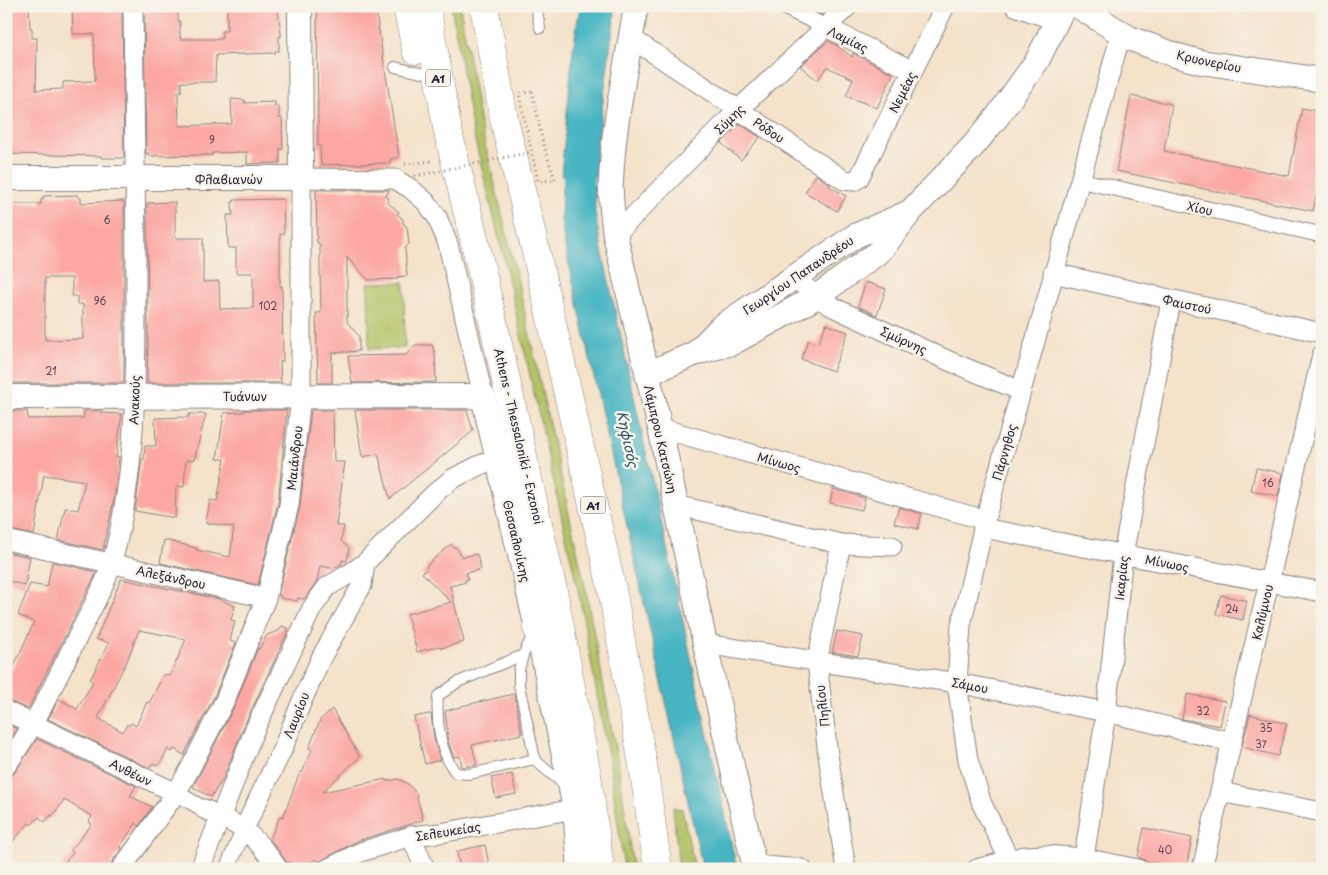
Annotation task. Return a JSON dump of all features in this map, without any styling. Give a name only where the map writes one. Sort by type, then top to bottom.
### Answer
[{"type":"highway","points":[[407,6],[426,94],[453,154]]},
{"type":"highway","name":"Athens - Thessaloniki - Evzonoi","points":[[426,6],[453,154],[479,258],[555,600],[587,775],[600,869]]},
{"type":"highway","name":"Α1","points":[[484,6],[504,119],[612,589],[643,765],[658,869]]},
{"type":"highway","points":[[537,628],[555,600]]},
{"type":"highway","points":[[574,802],[594,869]]},
{"type":"street","name":"Ανακούς","points":[[6,766],[34,725],[96,602],[111,564],[122,519],[131,465],[136,396],[136,179],[133,6]]},
{"type":"street","name":"Μαιάνδρου","points":[[121,869],[176,793],[225,700],[266,598],[289,505],[301,396],[300,6]]},
{"type":"street","name":"Λάμπρου Κατσώνη","points":[[636,6],[616,134],[611,182],[614,236],[660,428],[754,867]]},
{"type":"street","name":"Λαμίας","points":[[782,6],[913,71]]},
{"type":"street","name":"Σύμης","points":[[614,236],[739,109],[848,6]]},
{"type":"street","name":"Νεμέας","points":[[859,178],[945,6]]},
{"type":"street","points":[[1015,6],[1061,14]]},
{"type":"street","name":"Κρυονερίου","points":[[1078,6],[1121,34],[1175,55],[1201,62],[1322,80]]},
{"type":"street","name":"Γεωργίου Παπανδρέου","points":[[647,374],[696,353],[732,343],[816,297],[876,254],[886,245],[910,212],[974,145],[997,117],[1037,61],[1061,14]]},
{"type":"street","name":"Πάρνηθος","points":[[1012,865],[974,785],[964,741],[957,683],[961,625],[984,524],[1121,34]]},
{"type":"street","name":"Ρόδου","points":[[631,38],[844,180],[854,181],[859,178]]},
{"type":"street","name":"Φλαβιανών","points":[[6,178],[395,179],[412,189],[426,202],[437,217]]},
{"type":"street","name":"Χίου","points":[[1079,180],[1322,235]]},
{"type":"street","name":"Γεωργίου Παπανδρέου","points":[[696,353],[721,327],[855,236],[910,212]]},
{"type":"street","name":"Θεσσαλονίκης","points":[[437,217],[448,244],[537,628],[574,802],[580,869]]},
{"type":"street","name":"Φαιστού","points":[[1053,273],[1322,334]]},
{"type":"street","name":"Σμύρνης","points":[[795,277],[816,297],[881,330],[1021,391]]},
{"type":"street","name":"Ικαρίας","points":[[1084,858],[1106,712],[1123,555],[1171,301]]},
{"type":"street","name":"Καλύμνου","points":[[1202,869],[1322,355]]},
{"type":"street","name":"Τυάνων","points":[[6,397],[483,396]]},
{"type":"street","name":"Μίνωος","points":[[660,428],[984,524],[1123,555],[1322,592]]},
{"type":"street","points":[[200,869],[212,812],[254,731],[312,608],[327,587],[365,563],[435,493],[468,470],[498,459]]},
{"type":"street","points":[[676,506],[841,544],[892,546]]},
{"type":"street","name":"Αλεξάνδρου","points":[[6,540],[266,598]]},
{"type":"street","name":"Πηλίου","points":[[841,544],[817,662],[828,755],[846,869]]},
{"type":"street","name":"Λαυρίου","points":[[227,869],[248,833],[321,658],[362,586],[365,563]]},
{"type":"street","name":"Σάμου","points":[[705,644],[957,683],[1106,712],[1232,742]]},
{"type":"street","name":"Ανθέων","points":[[6,711],[176,793],[248,833]]},
{"type":"street","points":[[1220,792],[1322,812]]},
{"type":"street","name":"Σελευκείας","points":[[327,869],[361,852],[411,836],[440,833],[574,802]]},
{"type":"street","points":[[248,833],[278,869]]},
{"type":"street","points":[[411,836],[425,869]]},
{"type":"street","points":[[977,869],[1012,865],[1025,856],[1045,855],[1084,858],[1138,869]]},
{"type":"street","points":[[754,867],[802,869]]},
{"type":"lane","points":[[536,6],[540,28]]},
{"type":"lane","points":[[395,67],[421,73]]},
{"type":"lane","points":[[537,628],[523,655],[519,670],[519,685],[535,759],[541,766],[558,778],[574,802]]},
{"type":"lane","points":[[523,655],[458,682],[438,696],[437,708],[440,735],[448,763],[456,773],[470,774],[535,759]]},
{"type":"path","points":[[415,176],[531,152],[519,94],[532,91],[543,143],[555,180]]},
{"type":"path","points":[[402,165],[453,154]]},
{"type":"green space","points":[[451,6],[460,6],[480,124],[512,255],[586,591],[619,769],[633,869],[624,869],[611,772],[579,595],[504,259],[472,128]]},
{"type":"green space","points":[[404,282],[405,348],[369,349],[368,283]]},
{"type":"green space","points":[[673,807],[682,809],[695,869],[679,869]]},
{"type":"water","points":[[580,6],[616,6],[596,152],[595,177],[561,175],[573,50]]},
{"type":"water","points":[[562,186],[595,187],[595,211],[599,236],[737,869],[703,869],[565,246],[561,220]]},
{"type":"building","points":[[6,6],[29,6],[32,38],[37,38],[36,90],[63,89],[63,82],[95,81],[94,34],[73,34],[72,6],[122,6],[124,156],[122,158],[6,154]]},
{"type":"building","points":[[227,6],[274,6],[274,8],[278,8],[281,34],[281,37],[279,37],[279,51],[275,51],[275,53],[216,55],[215,82],[181,82],[181,92],[178,92],[179,126],[232,124],[231,99],[245,100],[245,103],[275,102],[275,106],[279,106],[279,118],[282,118],[283,149],[280,149],[280,163],[247,164],[247,152],[212,153],[212,155],[149,156],[149,153],[146,154],[144,8],[178,8],[180,39],[222,39],[222,31],[227,31]]},
{"type":"building","points":[[317,6],[375,6],[399,157],[391,159],[390,163],[321,165],[320,146],[318,146]]},
{"type":"building","points":[[804,6],[831,6],[822,15]]},
{"type":"building","points":[[828,41],[852,57],[853,53],[893,74],[877,108],[846,96],[853,79],[827,67],[817,80],[800,66]]},
{"type":"building","points":[[1131,96],[1172,104],[1164,151],[1289,176],[1302,108],[1322,112],[1322,169],[1313,211],[1116,171]]},
{"type":"building","points":[[740,124],[760,137],[741,160],[721,143]]},
{"type":"building","points":[[816,175],[830,184],[829,186],[846,196],[837,211],[805,192]]},
{"type":"building","points":[[316,190],[389,190],[386,197],[389,198],[387,202],[399,212],[397,214],[403,219],[403,224],[407,227],[409,244],[405,248],[407,276],[397,277],[398,279],[368,280],[347,257],[347,322],[359,336],[359,351],[332,353],[332,383],[318,383],[316,313],[321,313],[320,248],[319,243],[317,243]]},
{"type":"building","points":[[78,195],[78,198],[81,198],[81,203],[123,201],[124,203],[124,383],[6,383],[6,204],[41,204],[41,199],[44,199],[43,196]],"holes":[[[45,278],[72,278],[72,296],[77,296],[77,304],[83,304],[83,339],[45,340]]]},
{"type":"building","points":[[283,199],[284,234],[280,234],[283,361],[280,361],[281,383],[147,383],[147,203],[175,202],[175,238],[203,238],[203,282],[219,281],[220,309],[253,308],[253,273],[236,273],[236,248],[228,248],[227,215],[233,215],[232,202],[234,200]]},
{"type":"building","points":[[866,282],[886,289],[877,315],[858,306]]},
{"type":"building","points":[[826,324],[848,332],[833,371],[801,359],[808,341],[818,344]]},
{"type":"building","points":[[415,345],[432,345],[435,354],[436,382],[352,383],[348,356],[406,355]]},
{"type":"building","points":[[244,410],[287,410],[278,503],[258,585],[160,563],[164,540],[197,548],[196,550],[230,557],[234,527],[206,523],[210,500],[217,501],[225,459],[217,459],[224,413],[244,412]]},
{"type":"building","points":[[311,410],[333,410],[334,462],[345,462],[336,526],[344,526],[341,541],[349,548],[347,561],[342,560],[341,565],[332,568],[320,566],[317,581],[304,599],[298,598],[297,601],[280,598],[280,595],[278,595],[300,506]]},
{"type":"building","points":[[355,410],[467,410],[473,431],[390,499],[378,454],[362,457]]},
{"type":"building","points":[[6,411],[27,411],[28,419],[83,418],[84,411],[122,414],[116,456],[119,457],[115,495],[103,550],[58,540],[65,508],[78,510],[85,481],[44,475],[34,535],[6,529]]},
{"type":"building","points":[[189,414],[206,414],[194,460],[186,460],[184,487],[176,486],[175,518],[135,511],[145,446],[156,446],[155,418],[189,417]]},
{"type":"building","points":[[1256,468],[1283,473],[1278,496],[1251,491]]},
{"type":"building","points":[[833,489],[865,498],[862,510],[830,503]]},
{"type":"building","points":[[899,507],[922,514],[918,529],[894,523]]},
{"type":"building","points":[[451,544],[454,548],[456,547],[462,557],[477,554],[481,569],[466,573],[468,579],[465,580],[466,582],[450,586],[464,642],[417,652],[407,614],[451,602],[422,573],[427,568],[426,566]]},
{"type":"building","points":[[6,552],[30,557],[25,586],[6,580]]},
{"type":"building","points":[[52,562],[97,572],[28,709],[6,700],[6,667],[12,670],[34,622],[18,615],[30,584],[47,587]]},
{"type":"building","points":[[121,579],[219,599],[235,606],[231,620],[235,621],[230,641],[236,643],[215,695],[184,755],[174,749],[172,752],[168,749],[159,766],[153,763],[149,768],[48,719],[59,699],[77,709],[93,682],[90,680],[109,643],[96,639]],"holes":[[[139,630],[186,639],[170,676],[164,674],[149,703],[147,702],[136,726],[131,723],[129,726],[127,724],[123,732],[98,718],[127,661]]]},
{"type":"building","points":[[1221,595],[1247,601],[1243,620],[1216,614]]},
{"type":"building","points":[[282,626],[289,629],[244,726],[222,781],[211,797],[193,787],[235,705],[258,648],[267,635],[279,631]]},
{"type":"building","points":[[837,631],[863,636],[858,656],[832,652]]},
{"type":"building","points":[[514,694],[522,734],[472,745],[477,765],[462,767],[460,756],[454,757],[449,744],[445,711]]},
{"type":"building","points":[[1187,694],[1225,701],[1220,726],[1182,719]]},
{"type":"building","points":[[332,709],[360,757],[322,792],[386,779],[386,781],[398,779],[408,784],[416,793],[423,820],[357,841],[319,862],[317,859],[298,869],[294,869],[290,862],[287,863],[270,839],[280,816],[283,817],[300,772],[302,773],[312,750],[309,748],[320,720]]},
{"type":"building","points":[[431,714],[434,738],[440,760],[425,764],[414,717]]},
{"type":"building","points":[[1250,714],[1287,724],[1278,756],[1242,747]]},
{"type":"building","points":[[6,724],[17,729],[6,746]]},
{"type":"building","points":[[37,739],[136,786],[130,796],[152,807],[139,826],[136,823],[120,847],[122,848],[112,862],[110,869],[59,869],[73,853],[71,850],[92,824],[89,822],[92,816],[64,800],[52,817],[51,815],[45,822],[39,817],[31,825],[29,823],[6,849],[6,777],[11,776],[15,772]]},
{"type":"building","points":[[512,774],[516,794],[496,798],[491,778]]},
{"type":"building","points":[[1144,828],[1192,838],[1186,869],[1146,861],[1138,857]]},
{"type":"building","points":[[485,845],[490,869],[460,869],[457,851]]},
{"type":"waterway","name":"Κηφισός","points":[[582,133],[578,180],[582,228]]}]
